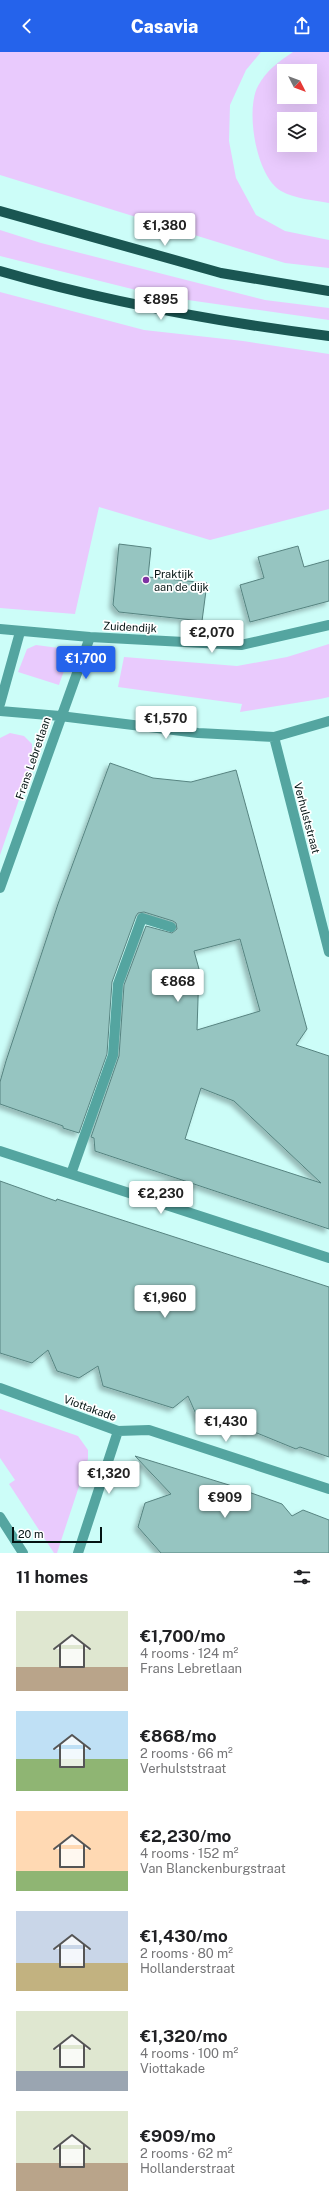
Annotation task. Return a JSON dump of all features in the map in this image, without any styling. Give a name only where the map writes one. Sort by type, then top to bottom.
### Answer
[{"type":"main road","points":[[0,211],[221,273],[329,291]]},
{"type":"main road","points":[[0,271],[95,296],[178,313],[264,328],[329,336]]},
{"type":"street","name":"Zuidendijk","points":[[0,629],[20,632],[90,637],[241,645],[329,625]]},
{"type":"street","points":[[0,704],[20,632]]},
{"type":"street","name":"Frans Lebretlaan","points":[[0,888],[60,716],[90,637]]},
{"type":"street","points":[[0,711],[60,716],[198,733],[274,736],[329,721]]},
{"type":"street","name":"Verhulststraat","points":[[274,736],[329,952]]},
{"type":"street","points":[[71,1174],[113,1055],[118,984],[142,918],[171,927]]},
{"type":"street","points":[[0,1151],[329,1258]]},
{"type":"street","name":"Viottakade","points":[[0,1388],[118,1431],[78,1553]]},
{"type":"street","points":[[118,1431],[149,1430],[329,1488]]},
{"type":"street","points":[[0,1518],[23,1553]]},
{"type":"shaded area","points":[[0,52],[261,52],[246,70],[230,105],[229,141],[236,178],[256,215],[285,231],[329,240],[329,268],[285,263],[0,175]]},
{"type":"shaded area","points":[[293,52],[329,52],[329,203],[298,198],[281,191],[272,183],[259,158],[253,126],[254,97],[258,86],[265,75],[273,67],[277,64],[277,104],[317,104],[317,64],[277,64]]},
{"type":"shaded area","points":[[0,230],[41,243],[265,300],[329,308],[329,320],[160,296],[0,256]]},
{"type":"shaded area","points":[[0,292],[144,330],[243,341],[329,354],[329,509],[210,540],[99,507],[75,614],[0,608]]},
{"type":"shaded area","points":[[329,644],[329,697],[320,699],[240,712],[242,704],[118,687],[124,657],[237,666],[287,657]]},
{"type":"shaded area","points":[[36,645],[59,648],[63,652],[66,661],[59,685],[18,672],[27,649]]},
{"type":"shaded area","points":[[10,733],[24,736],[32,744],[32,762],[0,855],[0,738]]},
{"type":"shaded area","points":[[0,1409],[78,1436],[88,1450],[88,1459],[57,1553],[54,1553],[9,1484],[15,1480],[0,1458]]},
{"type":"building","name":"Praktijk aan de dijk","points":[[119,544],[151,548],[148,577],[207,583],[202,621],[119,612],[113,605]]},
{"type":"building","points":[[298,546],[304,567],[329,560],[329,601],[250,622],[240,585],[264,578],[258,557]]},
{"type":"building","points":[[110,763],[153,778],[191,782],[236,770],[307,1029],[296,1045],[329,1056],[329,1229],[95,1151],[94,1138],[91,1137],[119,1056],[124,985],[146,926],[172,933],[177,929],[176,923],[173,921],[144,912],[138,913],[136,916],[112,982],[107,1054],[79,1133],[0,1104],[0,1082],[6,1061],[58,904]],"holes":[[[240,939],[260,1011],[197,1030],[199,969],[194,951]],[[201,1088],[234,1101],[321,1183],[185,1139]]]},
{"type":"building","points":[[0,1181],[56,1201],[57,1199],[329,1287],[329,1457],[300,1447],[296,1449],[252,1431],[249,1433],[228,1427],[226,1423],[205,1416],[199,1421],[188,1396],[173,1408],[103,1386],[98,1366],[79,1378],[57,1371],[48,1350],[32,1363],[0,1353]]},
{"type":"building","points":[[135,1456],[229,1485],[282,1504],[292,1516],[303,1510],[329,1520],[329,1553],[161,1553],[138,1527],[145,1503],[171,1494]]},
{"type":"place","name":"Praktijk aan de dijk","points":[[146,580]]}]
